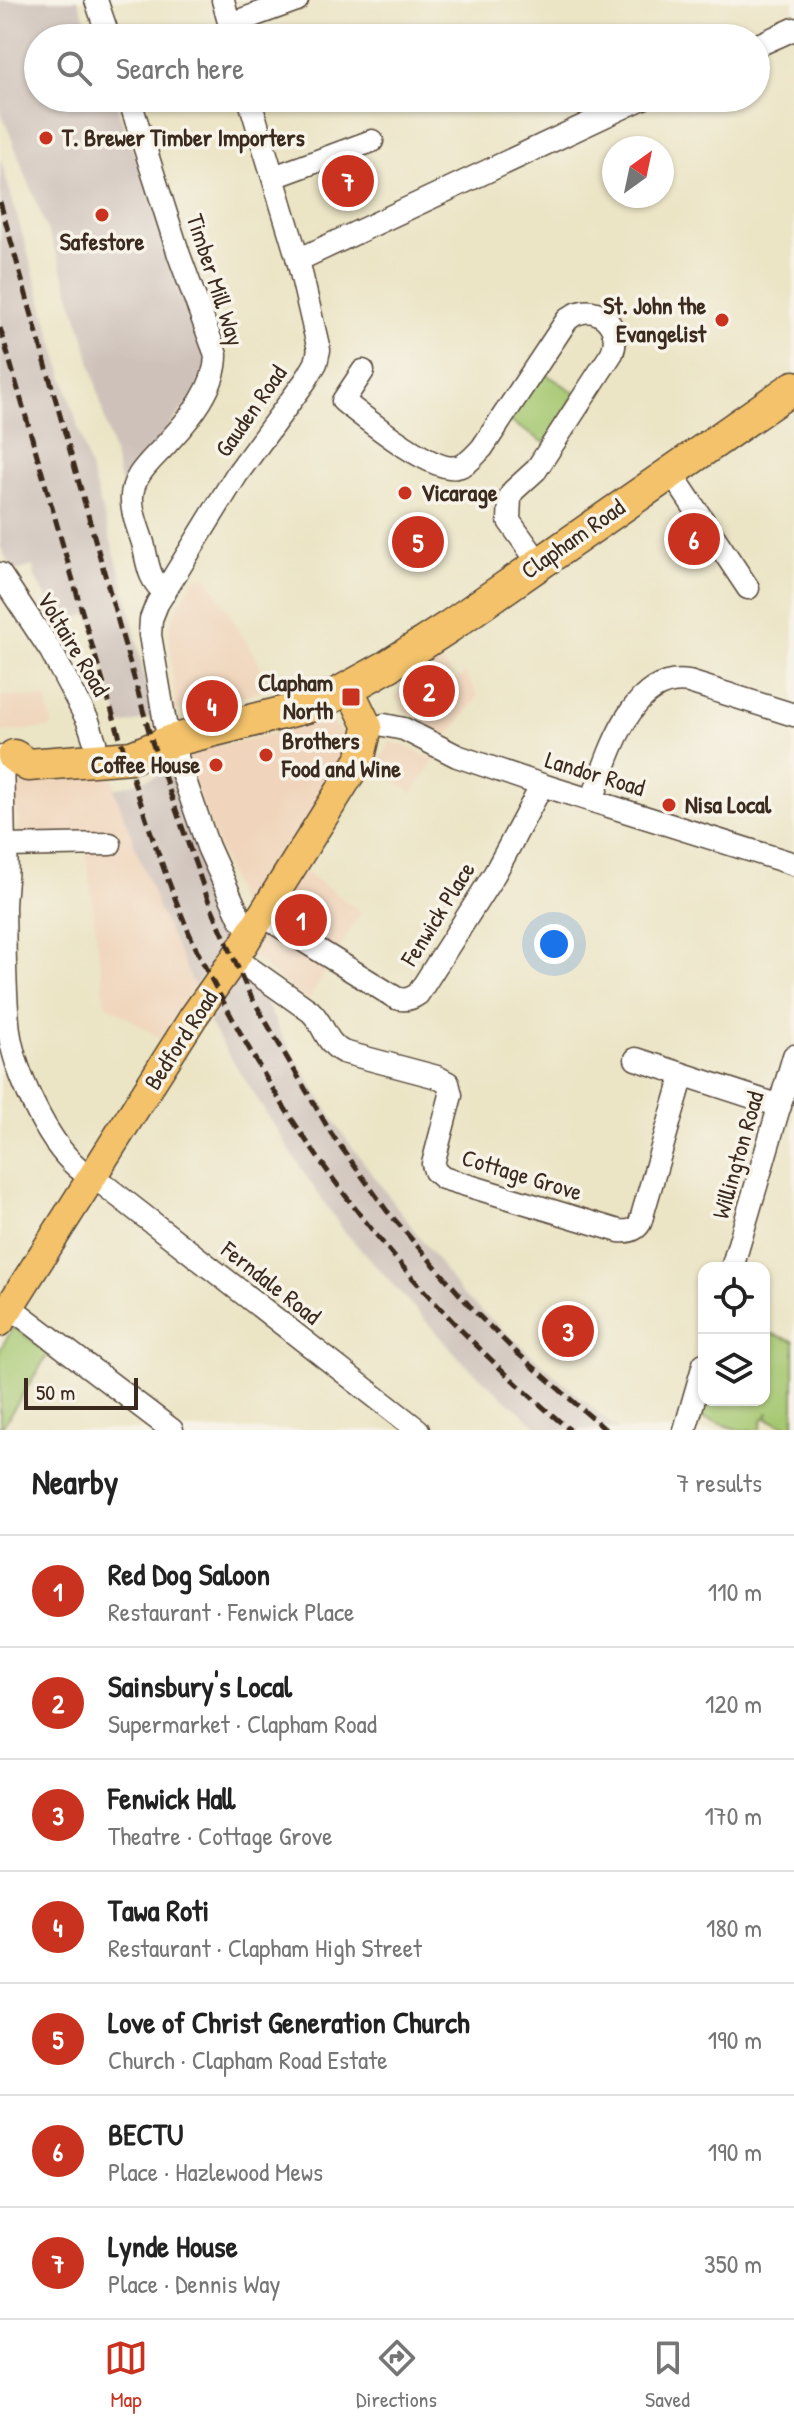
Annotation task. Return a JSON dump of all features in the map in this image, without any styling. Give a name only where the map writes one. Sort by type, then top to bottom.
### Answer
[{"type":"highway","name":"Clapham Road","points":[[171,741],[301,708],[330,698],[358,683],[406,655],[794,387]]},
{"type":"highway","points":[[5,757],[24,750],[95,742],[171,741]]},
{"type":"highway","points":[[5,757],[28,765],[132,757],[171,741]]},
{"type":"main road","points":[[358,683],[379,705],[384,725]]},
{"type":"main road","name":"Bedford Road","points":[[19,1319],[92,1178],[361,757],[368,727],[358,683]]},
{"type":"main road","name":"Bedford Road","points":[[361,757],[374,747],[384,725]]},
{"type":"street","points":[[96,0],[104,24]]},
{"type":"street","points":[[223,0],[229,24]]},
{"type":"street","points":[[246,24],[297,0]]},
{"type":"street","points":[[770,40],[794,29]]},
{"type":"street","name":"Timber Mill Way","points":[[133,112],[179,255],[216,355],[216,367],[206,392],[171,439],[144,467],[133,491],[134,513],[154,584],[165,592]]},
{"type":"street","name":"Gauden Road","points":[[253,112],[319,342],[316,363],[237,474],[153,611],[149,626],[165,723],[208,847],[241,920],[257,923]]},
{"type":"street","points":[[298,260],[613,112]]},
{"type":"street","points":[[274,177],[372,141]]},
{"type":"street","points":[[363,371],[343,401],[412,451],[450,467],[458,467],[482,448],[567,320],[579,312],[594,312],[609,322],[616,333],[612,353],[536,470],[510,497],[509,521],[539,563]]},
{"type":"street","points":[[670,471],[748,588]]},
{"type":"street","name":"Voltaire Road","points":[[0,574],[51,651],[88,721],[95,742]]},
{"type":"street","points":[[592,800],[625,719],[644,696],[664,683],[689,682],[794,715]]},
{"type":"street","name":"Landor Road","points":[[384,725],[404,729],[457,756],[542,785],[794,864]]},
{"type":"street","name":"Ferndale Road","points":[[5,757],[4,846],[7,855],[4,896],[10,1035],[26,1087],[46,1128],[75,1166],[418,1430]]},
{"type":"street","name":"Fenwick Place","points":[[257,923],[396,998],[413,998],[495,873],[542,785]]},
{"type":"street","points":[[4,846],[110,844]]},
{"type":"street","name":"Cottage Grove","points":[[235,958],[317,1017],[334,1047],[437,1077],[448,1083],[451,1095],[433,1164],[439,1175],[450,1181],[619,1231],[633,1230],[640,1223],[683,1075]]},
{"type":"street","name":"Willington Road","points":[[734,1262],[794,1056]]},
{"type":"street","points":[[636,1059],[780,1106]]},
{"type":"street","points":[[19,1319],[172,1430]]},
{"type":"street","points":[[685,1430],[698,1385]]},
{"type":"shaded area","points":[[0,0],[78,0],[87,24],[24,24],[24,112],[119,112],[203,341],[206,363],[197,390],[122,488],[85,340],[60,263],[0,109]]},
{"type":"shaded area","points":[[0,157],[128,600],[153,718],[121,725],[89,614],[62,623],[35,578],[33,566],[13,572],[0,546]]},
{"type":"shaded area","points":[[195,577],[208,578],[275,686],[223,702],[173,711],[175,700],[169,628]]},
{"type":"shaded area","points":[[431,660],[444,664],[455,680],[465,674],[478,696],[447,738],[403,710],[402,703],[395,698],[403,685],[411,690]]},
{"type":"shaded area","points":[[0,696],[46,698],[52,724],[49,728],[0,732]]},
{"type":"shaded area","points":[[325,719],[357,742],[284,857],[361,912],[308,1001],[247,953],[240,906],[187,762],[192,750],[288,731]]},
{"type":"shaded area","points":[[391,742],[435,758],[413,793],[372,767]]},
{"type":"shaded area","points":[[110,771],[145,863],[159,910],[194,986],[159,1041],[157,1036],[105,1003],[85,843],[20,843],[15,788],[18,783],[94,777]]},
{"type":"shaded area","points":[[173,771],[235,938],[194,986],[159,910],[114,789]]},
{"type":"shaded area","points":[[241,974],[257,984],[281,1034],[341,1132],[462,1294],[618,1430],[541,1430],[465,1364],[343,1230],[209,1023]]},
{"type":"green space","points":[[541,371],[576,393],[545,443],[509,421]]},
{"type":"green space","points":[[14,1327],[49,1353],[0,1430],[0,1349]]},
{"type":"green space","points":[[770,1333],[794,1341],[794,1428],[767,1419],[769,1412],[763,1418],[760,1430],[739,1430],[700,1417],[704,1406],[770,1406]]},
{"type":"railway","points":[[0,202],[152,742],[207,897],[248,991],[331,1133],[387,1211],[475,1312],[606,1430]]},
{"type":"railway","points":[[0,328],[138,795],[176,900],[208,973],[275,1092],[310,1146],[388,1249],[474,1343],[570,1430]]},
{"type":"place","name":"T. Brewer Timber Importers","points":[[46,138]]},
{"type":"place","name":"Lynde House","points":[[348,181]]},
{"type":"place","name":"Safestore","points":[[102,215]]},
{"type":"place","name":"St. John the Evangelist","points":[[722,320]]},
{"type":"place","name":"Vicarage","points":[[405,493]]},
{"type":"place","name":"BECTU","points":[[694,539]]},
{"type":"place","name":"Love of Christ Generation Church","points":[[418,542]]},
{"type":"place","name":"Sainsbury's Local","points":[[429,691]]},
{"type":"place","name":"Clapham North","points":[[351,697]]},
{"type":"place","name":"Tawa Roti","points":[[212,706]]},
{"type":"place","name":"Brothers Food and Wine","points":[[266,755]]},
{"type":"place","name":"Coffee House","points":[[216,765]]},
{"type":"place","name":"Nisa Local","points":[[669,805]]},
{"type":"place","name":"Red Dog Saloon","points":[[301,920]]},
{"type":"place","name":"Fenwick Hall","points":[[568,1331]]}]
